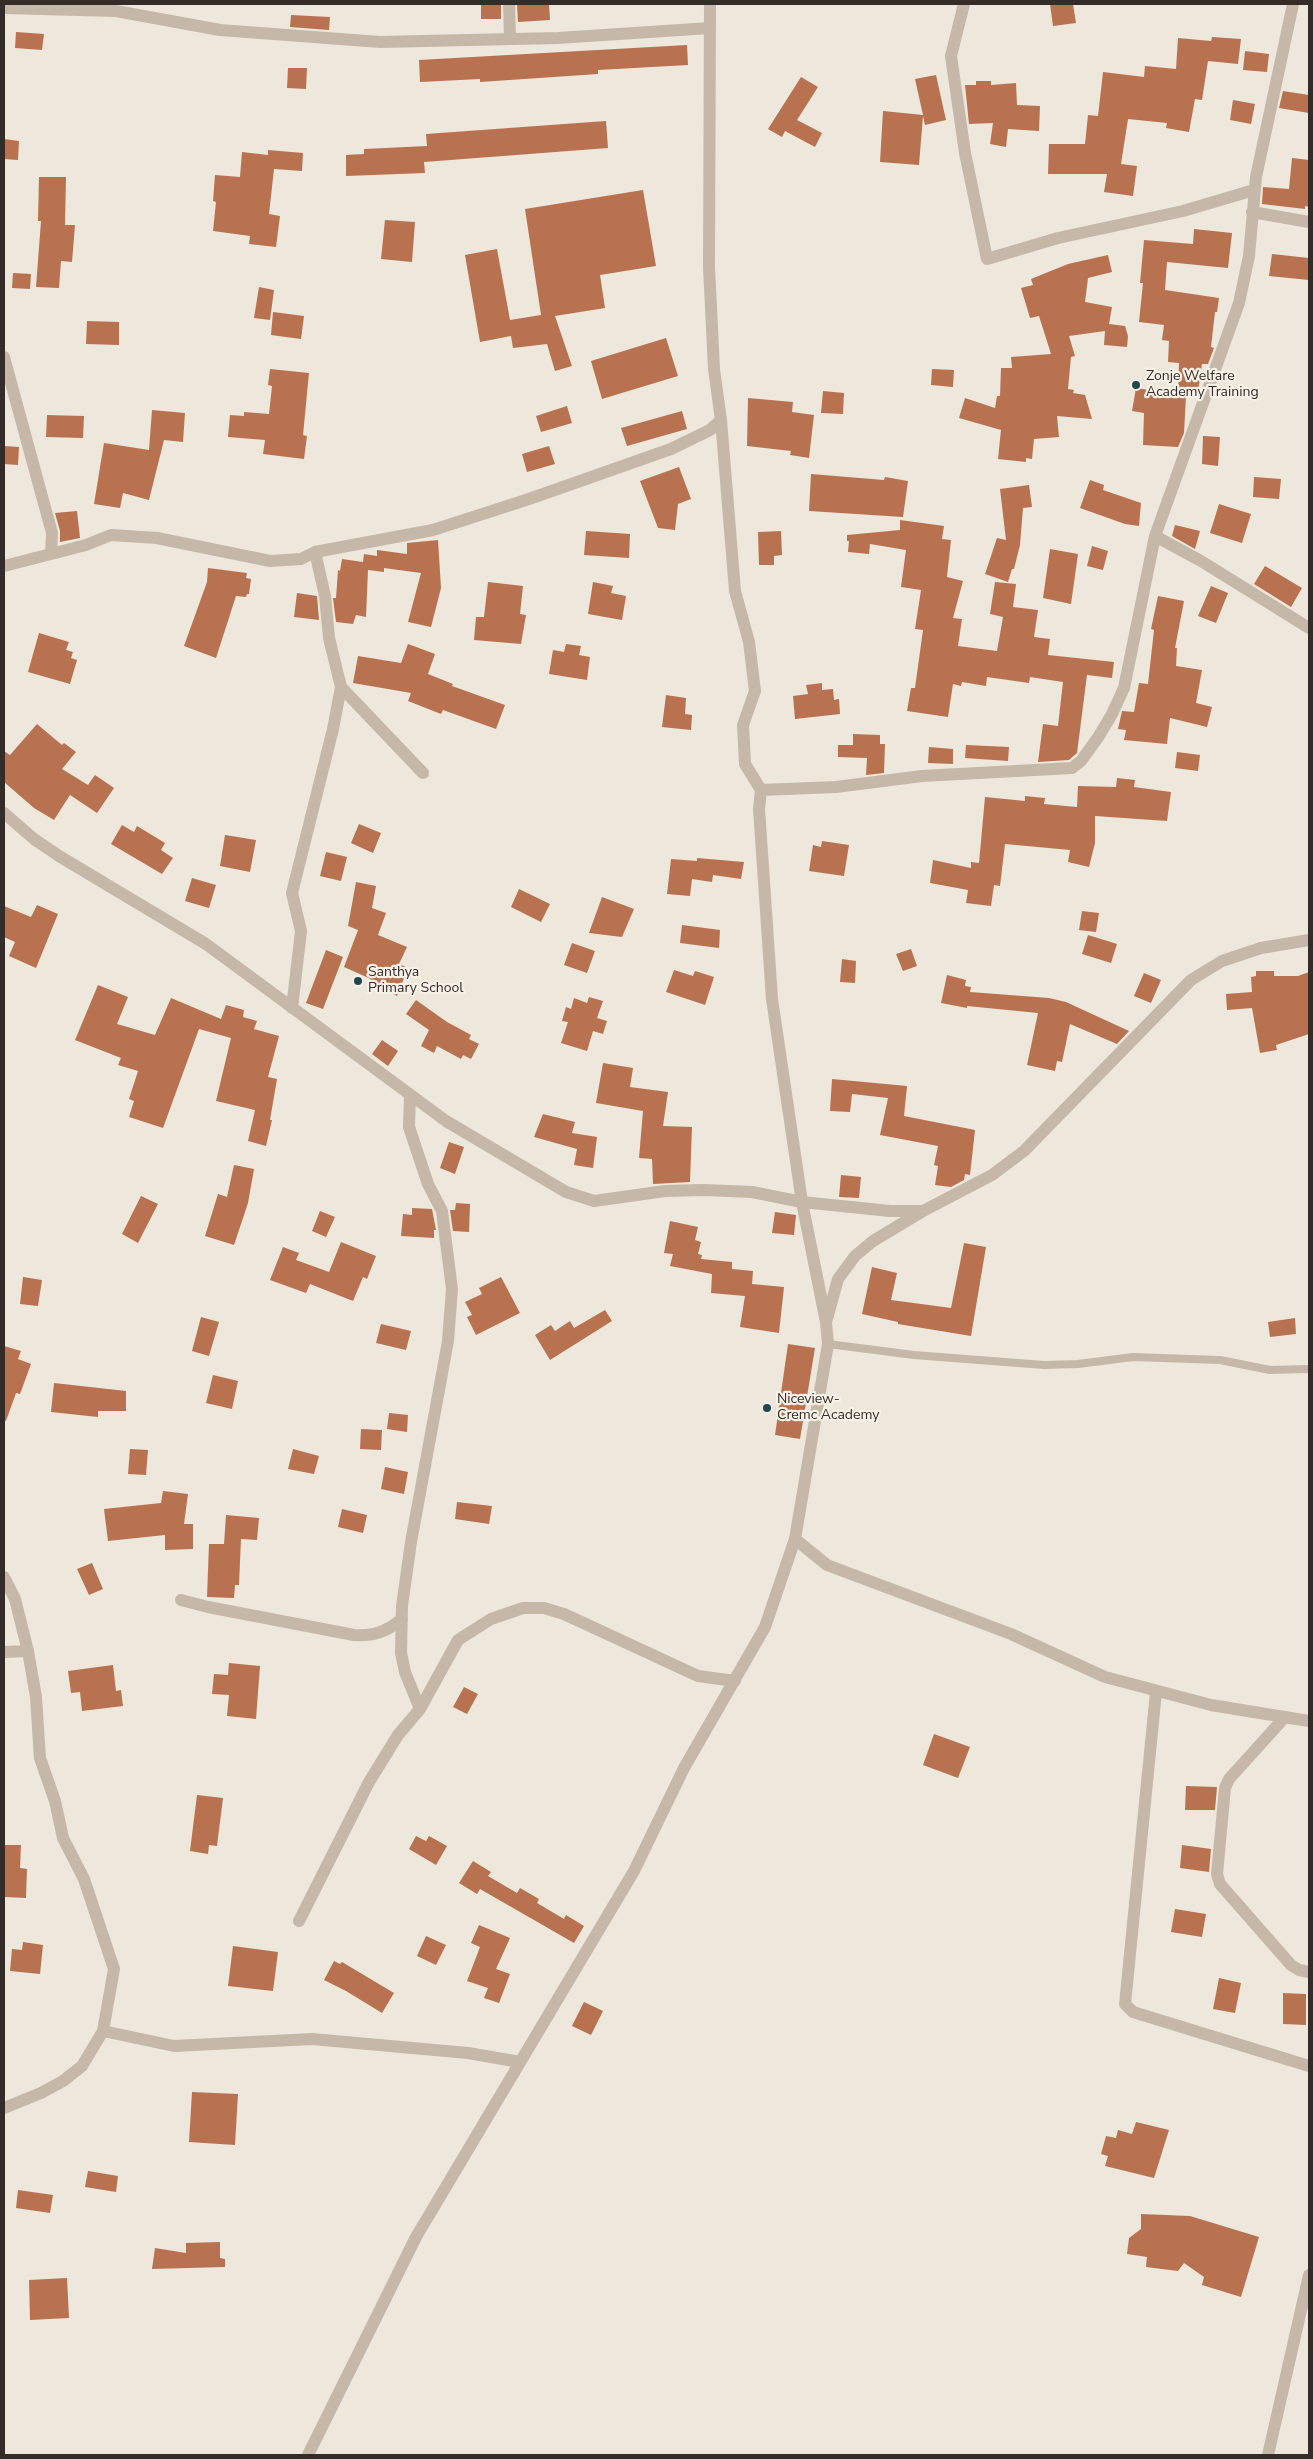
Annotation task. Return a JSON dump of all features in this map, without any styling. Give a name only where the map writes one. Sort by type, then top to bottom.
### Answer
[{"type":"street","points":[[509,4],[510,40]]},
{"type":"street","points":[[308,2455],[416,2237],[634,1871],[684,1768],[766,1627],[795,1539],[828,1344],[826,1322],[802,1202],[772,999],[759,809],[761,790],[745,764],[743,725],[755,691],[749,642],[736,591],[721,420],[714,369],[709,267],[710,4]]},
{"type":"street","points":[[964,4],[951,56],[965,153],[987,259],[1058,238],[1183,211],[1254,190]]},
{"type":"street","points":[[761,790],[836,787],[922,776],[1072,768],[1081,761],[1099,736],[1124,688],[1155,536],[1239,303],[1249,256],[1254,190],[1293,4]]},
{"type":"street","points":[[4,8],[116,11],[220,30],[380,42],[558,38],[710,28]]},
{"type":"street","points":[[1252,212],[1309,222]]},
{"type":"street","points":[[4,358],[52,532],[52,553]]},
{"type":"street","points":[[4,566],[86,545],[110,535],[157,538],[270,561],[301,559],[315,552],[434,530],[538,496],[671,449],[710,430],[721,420]]},
{"type":"street","points":[[1155,536],[1201,561],[1309,628]]},
{"type":"street","points":[[292,1008],[301,931],[292,893],[333,728],[341,687],[329,638],[325,596],[315,552]]},
{"type":"street","points":[[341,687],[423,773]]},
{"type":"street","points":[[4,812],[34,840],[206,944],[446,1121],[566,1192],[594,1201],[665,1191],[752,1192],[802,1202],[890,1211],[923,1211]]},
{"type":"street","points":[[826,1322],[838,1279],[855,1256],[873,1241],[923,1211],[992,1175],[1024,1151],[1191,980],[1222,961],[1261,948],[1309,940]]},
{"type":"street","points":[[410,1096],[409,1127],[428,1184],[442,1210],[452,1289],[448,1341],[411,1542],[402,1619],[403,1662],[420,1709]]},
{"type":"street","points":[[795,1539],[827,1565],[1011,1634],[1090,1671],[1156,1692],[1211,1705],[1309,1721]]},
{"type":"street","points":[[4,1577],[15,1599],[28,1651],[36,1697],[40,1758],[55,1801],[63,1838],[84,1879],[114,1970],[103,2031],[82,2066],[41,2093],[4,2108]]},
{"type":"street","points":[[181,1600],[208,1607],[354,1635],[375,1635],[389,1629],[402,1619]]},
{"type":"street","points":[[299,1921],[369,1782],[398,1735],[420,1709],[458,1640],[491,1619],[523,1608],[544,1608],[564,1614],[698,1676],[735,1681]]},
{"type":"street","points":[[4,1652],[28,1651]]},
{"type":"street","points":[[1156,1692],[1125,2004],[1127,2009],[1309,2066]]},
{"type":"street","points":[[1285,1717],[1229,1779],[1225,1788],[1217,1874],[1220,1884],[1291,1965],[1299,1970],[1309,1972]]},
{"type":"street","points":[[103,2031],[174,2046],[312,2039],[468,2052],[520,2062]]},
{"type":"street","points":[[1268,2455],[1309,2275]]},
{"type":"lane","points":[[828,1344],[914,1355],[1044,1365],[1078,1364],[1133,1357],[1220,1360],[1270,1370],[1309,1369]]},
{"type":"building","points":[[481,4],[501,4],[501,19],[481,19]]},
{"type":"building","points":[[517,4],[549,4],[550,20],[518,22]]},
{"type":"building","points":[[1050,4],[1073,4],[1076,23],[1053,26]]},
{"type":"building","points":[[291,15],[330,17],[329,30],[290,27]]},
{"type":"building","points":[[16,32],[44,34],[42,50],[15,48]]},
{"type":"building","points":[[1212,37],[1241,39],[1238,64],[1208,61],[1202,100],[1195,99],[1189,132],[1166,128],[1167,123],[1128,119],[1121,164],[1137,166],[1133,196],[1104,192],[1107,174],[1048,174],[1049,144],[1085,144],[1088,115],[1098,116],[1103,72],[1144,77],[1145,66],[1176,69],[1178,38],[1211,41]]},
{"type":"building","points":[[687,45],[688,65],[598,70],[598,74],[480,82],[480,79],[420,82],[419,60]]},
{"type":"building","points":[[1245,51],[1269,54],[1267,72],[1243,70]]},
{"type":"building","points":[[288,68],[307,68],[306,89],[287,88]]},
{"type":"building","points":[[936,75],[946,120],[925,125],[923,116],[919,165],[880,162],[883,111],[923,115],[915,79]]},
{"type":"building","points":[[801,77],[818,87],[797,120],[822,133],[815,147],[785,131],[782,137],[768,129]]},
{"type":"building","points":[[976,81],[991,81],[991,85],[1016,83],[1017,105],[1040,106],[1039,131],[1008,129],[1006,147],[990,144],[993,123],[969,124],[965,85],[976,85]]},
{"type":"building","points":[[1283,91],[1309,95],[1309,113],[1279,108]]},
{"type":"building","points":[[1233,100],[1255,104],[1251,124],[1230,120]]},
{"type":"building","points":[[606,121],[608,148],[424,162],[425,173],[346,176],[346,155],[364,154],[364,149],[427,146],[426,134]]},
{"type":"building","points":[[4,139],[19,141],[18,160],[4,159]]},
{"type":"building","points":[[268,150],[303,153],[302,171],[274,169],[269,214],[280,216],[276,247],[249,244],[250,236],[213,231],[216,202],[213,201],[215,175],[240,177],[242,152],[268,155]]},
{"type":"building","points":[[1292,158],[1309,160],[1309,207],[1305,206],[1305,209],[1262,204],[1263,187],[1289,189]]},
{"type":"building","points":[[39,177],[66,177],[65,225],[75,225],[72,262],[61,261],[59,288],[36,287],[41,221],[38,221]]},
{"type":"building","points":[[643,190],[656,266],[600,275],[605,308],[555,316],[572,366],[555,371],[547,344],[513,348],[511,336],[480,342],[465,255],[497,249],[510,320],[541,315],[525,209]]},
{"type":"building","points":[[385,220],[415,222],[412,262],[381,259]]},
{"type":"building","points":[[1194,229],[1232,233],[1228,268],[1167,262],[1165,290],[1219,298],[1217,312],[1215,312],[1211,347],[1214,348],[1208,364],[1202,364],[1198,392],[1178,390],[1179,363],[1168,362],[1169,341],[1162,340],[1164,325],[1139,322],[1143,283],[1140,283],[1144,240],[1193,244]]},
{"type":"building","points":[[1272,254],[1309,258],[1309,280],[1269,276]]},
{"type":"building","points":[[1108,255],[1112,272],[1088,278],[1085,302],[1112,307],[1109,324],[1125,326],[1128,336],[1127,347],[1104,345],[1105,331],[1069,336],[1075,356],[1071,357],[1068,389],[1074,390],[1073,393],[1085,395],[1092,419],[1057,416],[1059,437],[1034,439],[1032,459],[1026,458],[1026,462],[998,459],[1001,430],[959,418],[965,398],[995,408],[997,396],[1000,396],[1001,368],[1012,368],[1011,357],[1051,354],[1039,316],[1030,318],[1021,288],[1033,285],[1031,279],[1068,264]]},
{"type":"building","points":[[13,273],[31,274],[30,289],[12,288]]},
{"type":"building","points":[[259,287],[274,290],[270,320],[254,318]]},
{"type":"building","points":[[273,312],[304,316],[301,339],[271,335]]},
{"type":"building","points":[[87,321],[119,322],[119,345],[86,344]]},
{"type":"building","points":[[666,338],[678,376],[602,399],[591,361]]},
{"type":"building","points":[[270,369],[309,373],[303,435],[307,436],[304,459],[263,454],[265,440],[228,437],[230,415],[244,416],[244,412],[269,414],[272,386],[268,385]]},
{"type":"building","points":[[932,369],[954,370],[953,387],[931,385]]},
{"type":"building","points":[[1136,388],[1186,396],[1184,433],[1178,447],[1143,445],[1144,413],[1132,411]]},
{"type":"building","points":[[823,391],[844,393],[843,414],[821,413]]},
{"type":"building","points":[[748,398],[793,402],[792,412],[814,415],[809,458],[790,455],[791,451],[747,446]]},
{"type":"building","points":[[567,406],[572,423],[541,432],[536,416]]},
{"type":"building","points":[[152,410],[185,413],[183,442],[164,440],[149,500],[123,493],[120,508],[94,504],[104,443],[149,450]]},
{"type":"building","points":[[682,411],[687,429],[627,446],[621,428]]},
{"type":"building","points":[[47,415],[84,416],[83,438],[46,437]]},
{"type":"building","points":[[1203,436],[1220,437],[1218,466],[1202,464]]},
{"type":"building","points":[[4,446],[19,447],[18,465],[4,464]]},
{"type":"building","points":[[549,446],[555,464],[527,472],[522,454]]},
{"type":"building","points":[[679,467],[691,499],[678,504],[675,530],[658,528],[640,481]]},
{"type":"building","points":[[811,474],[884,480],[885,477],[908,481],[903,517],[809,511]]},
{"type":"building","points":[[1254,477],[1281,479],[1279,499],[1253,497]]},
{"type":"building","points":[[1090,480],[1104,485],[1103,490],[1141,503],[1139,526],[1125,524],[1080,508]]},
{"type":"building","points":[[1029,485],[1032,507],[1023,508],[1020,545],[1014,569],[1012,569],[1008,582],[985,574],[997,538],[1006,540],[1000,489]]},
{"type":"building","points":[[1219,504],[1251,514],[1242,543],[1210,533]]},
{"type":"building","points":[[77,511],[80,538],[60,542],[60,531],[55,513]]},
{"type":"building","points":[[900,520],[944,526],[942,539],[951,540],[947,577],[963,581],[953,618],[962,619],[958,646],[997,651],[1003,617],[990,614],[995,582],[1016,584],[1013,607],[1038,610],[1034,637],[1050,639],[1048,655],[1114,662],[1112,678],[1087,675],[1077,753],[1069,760],[1038,762],[1043,724],[1058,726],[1063,682],[1030,677],[1029,683],[987,677],[986,686],[962,682],[961,686],[953,684],[948,717],[907,711],[911,688],[915,688],[923,630],[915,629],[921,590],[901,587],[906,550],[870,544],[869,554],[848,552],[849,541],[847,541],[847,535],[900,530]]},
{"type":"building","points":[[1175,525],[1200,531],[1195,549],[1172,536]]},
{"type":"building","points":[[586,531],[630,534],[629,558],[584,555]]},
{"type":"building","points":[[781,531],[782,555],[774,556],[774,565],[759,565],[758,532]]},
{"type":"building","points":[[438,540],[441,588],[431,627],[408,622],[421,573],[384,568],[384,572],[368,570],[366,617],[356,615],[353,624],[336,622],[333,598],[336,598],[338,570],[340,571],[342,559],[363,562],[364,554],[377,556],[377,550],[407,554],[407,543]]},
{"type":"building","points":[[1092,546],[1108,551],[1103,570],[1087,566]]},
{"type":"building","points":[[1050,549],[1078,554],[1071,604],[1043,598]]},
{"type":"building","points":[[1265,566],[1302,588],[1291,607],[1254,584]]},
{"type":"building","points":[[208,568],[247,573],[246,578],[251,579],[249,594],[246,597],[236,596],[216,658],[184,646],[207,582]]},
{"type":"building","points":[[488,582],[523,586],[520,614],[526,615],[521,644],[474,640],[476,617],[484,617]]},
{"type":"building","points":[[593,582],[613,586],[611,593],[626,596],[622,620],[588,614]]},
{"type":"building","points":[[1211,586],[1228,593],[1216,623],[1198,616]]},
{"type":"building","points":[[297,593],[317,596],[319,620],[294,617]]},
{"type":"building","points":[[1158,596],[1184,601],[1175,648],[1177,648],[1176,666],[1202,670],[1196,703],[1212,707],[1207,727],[1170,718],[1167,744],[1124,740],[1126,730],[1118,729],[1122,711],[1134,712],[1139,683],[1148,684],[1154,630],[1151,629]]},
{"type":"building","points":[[39,633],[69,642],[66,650],[73,652],[71,658],[77,660],[70,684],[28,672]]},
{"type":"building","points":[[408,644],[435,654],[428,674],[453,684],[452,686],[505,705],[496,729],[443,710],[441,714],[408,701],[411,693],[353,683],[358,656],[401,663]]},
{"type":"building","points":[[566,644],[581,646],[579,655],[590,657],[587,680],[549,674],[553,650],[564,652]]},
{"type":"building","points":[[822,683],[822,690],[833,689],[834,700],[839,699],[840,714],[795,719],[793,696],[808,694],[806,685]]},
{"type":"building","points":[[666,695],[686,698],[685,714],[692,715],[691,730],[662,727]]},
{"type":"building","points":[[37,724],[62,745],[64,743],[76,752],[62,769],[88,785],[95,775],[114,788],[97,813],[70,795],[54,820],[34,808],[4,782],[4,751],[10,755]]},
{"type":"building","points":[[853,734],[880,735],[880,744],[885,744],[884,773],[866,775],[867,758],[838,757],[838,745],[853,745]]},
{"type":"building","points":[[966,745],[1009,747],[1008,761],[965,758]]},
{"type":"building","points":[[929,747],[953,749],[953,764],[928,763]]},
{"type":"building","points":[[1177,752],[1200,755],[1198,771],[1175,768]]},
{"type":"building","points":[[1117,778],[1135,780],[1134,787],[1171,792],[1167,821],[1095,816],[1095,843],[1089,867],[1068,862],[1070,850],[1005,844],[1000,886],[994,885],[991,906],[966,903],[968,890],[930,883],[933,860],[971,868],[971,862],[979,863],[985,797],[1025,801],[1025,796],[1045,798],[1044,804],[1077,807],[1078,786],[1116,787]]},
{"type":"building","points":[[359,824],[381,833],[373,853],[351,843]]},
{"type":"building","points":[[122,825],[134,832],[137,826],[165,843],[161,850],[173,858],[162,874],[111,844]]},
{"type":"building","points":[[225,835],[256,840],[250,872],[220,866]]},
{"type":"building","points":[[822,841],[849,845],[844,876],[809,871],[813,845],[821,847]]},
{"type":"building","points":[[326,852],[347,857],[341,881],[320,876]]},
{"type":"building","points":[[697,858],[744,862],[741,879],[713,875],[712,882],[692,879],[690,896],[667,894],[671,859],[697,861]]},
{"type":"building","points":[[192,878],[216,885],[209,908],[185,901]]},
{"type":"building","points":[[356,882],[376,886],[372,908],[386,913],[378,935],[407,947],[399,964],[408,968],[397,996],[369,981],[371,979],[344,967],[358,930],[348,926]]},
{"type":"building","points":[[519,889],[550,904],[541,922],[511,907]]},
{"type":"building","points":[[602,897],[634,909],[622,937],[589,933]]},
{"type":"building","points":[[37,905],[58,914],[36,968],[9,956],[15,942],[4,937],[4,906],[31,917]]},
{"type":"building","points":[[1082,911],[1099,913],[1096,932],[1079,930]]},
{"type":"building","points":[[682,925],[720,930],[719,948],[680,943]]},
{"type":"building","points":[[1088,935],[1117,944],[1111,963],[1082,954]]},
{"type":"building","points":[[572,943],[595,951],[587,973],[564,965]]},
{"type":"building","points":[[911,949],[917,966],[903,971],[896,954]]},
{"type":"building","points":[[326,950],[343,957],[323,1009],[306,1003]]},
{"type":"building","points":[[842,959],[856,961],[855,983],[840,982]]},
{"type":"building","points":[[674,970],[693,976],[695,971],[714,977],[705,1005],[666,992]]},
{"type":"building","points":[[1256,971],[1274,971],[1274,976],[1298,976],[1309,972],[1309,1034],[1276,1045],[1277,1050],[1260,1053],[1252,1008],[1227,1010],[1226,994],[1252,992],[1251,977],[1256,976]]},
{"type":"building","points":[[1144,973],[1161,980],[1151,1003],[1134,996]]},
{"type":"building","points":[[947,975],[966,980],[965,986],[971,987],[970,992],[1049,998],[1066,1002],[1129,1031],[1117,1044],[1070,1024],[1062,1062],[1057,1061],[1055,1071],[1027,1065],[1038,1013],[967,1006],[967,1008],[941,1003]]},
{"type":"building","points":[[98,985],[128,997],[117,1024],[155,1035],[171,998],[221,1019],[226,1005],[244,1010],[243,1017],[257,1021],[254,1029],[279,1036],[268,1077],[277,1079],[270,1120],[272,1120],[266,1146],[248,1141],[255,1110],[216,1101],[231,1038],[199,1029],[163,1128],[129,1117],[134,1101],[129,1099],[138,1071],[118,1065],[121,1058],[75,1040]]},
{"type":"building","points":[[589,997],[603,1001],[597,1018],[607,1021],[603,1034],[593,1031],[587,1051],[561,1043],[568,1022],[562,1021],[566,1007],[571,1009],[574,998],[587,1003]]},
{"type":"building","points":[[416,1000],[447,1022],[471,1035],[469,1039],[479,1044],[471,1059],[463,1055],[461,1059],[437,1046],[434,1053],[421,1046],[429,1030],[406,1014]]},
{"type":"building","points":[[382,1040],[398,1051],[388,1066],[372,1054]]},
{"type":"building","points":[[603,1063],[633,1068],[630,1087],[668,1092],[663,1126],[692,1127],[690,1182],[653,1184],[652,1159],[639,1158],[643,1111],[596,1103]]},
{"type":"building","points":[[832,1079],[907,1086],[904,1116],[975,1130],[970,1175],[965,1174],[964,1180],[951,1187],[935,1185],[938,1166],[934,1165],[938,1146],[880,1135],[888,1098],[852,1094],[850,1112],[830,1111]]},
{"type":"building","points":[[543,1114],[575,1122],[572,1133],[597,1137],[593,1168],[574,1165],[577,1149],[534,1137]]},
{"type":"building","points":[[449,1142],[464,1147],[455,1174],[440,1168]]},
{"type":"building","points":[[234,1165],[254,1169],[248,1203],[234,1245],[205,1236],[218,1194],[227,1197]]},
{"type":"building","points":[[841,1175],[861,1177],[859,1198],[839,1197]]},
{"type":"building","points":[[141,1196],[158,1204],[138,1243],[122,1234]]},
{"type":"building","points":[[456,1203],[470,1204],[469,1232],[453,1231],[450,1210],[455,1210]]},
{"type":"building","points":[[412,1208],[432,1209],[436,1230],[434,1230],[434,1238],[401,1236],[403,1214],[412,1215]]},
{"type":"building","points":[[320,1211],[335,1217],[326,1237],[312,1231]]},
{"type":"building","points":[[775,1212],[796,1215],[794,1235],[772,1233]]},
{"type":"building","points":[[670,1221],[698,1227],[695,1240],[701,1242],[698,1254],[702,1255],[701,1259],[732,1262],[732,1269],[753,1271],[752,1284],[784,1287],[779,1333],[740,1327],[745,1296],[711,1293],[712,1274],[670,1266],[673,1254],[664,1253]]},
{"type":"building","points":[[341,1242],[376,1256],[367,1279],[363,1277],[353,1301],[310,1284],[306,1293],[270,1280],[283,1247],[299,1253],[296,1260],[329,1272]]},
{"type":"building","points":[[964,1243],[986,1247],[971,1336],[898,1324],[898,1322],[862,1314],[872,1267],[897,1273],[891,1300],[951,1308]]},
{"type":"building","points":[[23,1277],[42,1280],[38,1306],[20,1304]]},
{"type":"building","points":[[501,1277],[520,1313],[476,1335],[467,1317],[472,1315],[465,1302],[482,1294],[479,1288]]},
{"type":"building","points":[[605,1310],[612,1321],[550,1360],[535,1335],[551,1325],[555,1331],[570,1321],[574,1328]]},
{"type":"building","points":[[201,1317],[219,1322],[209,1356],[192,1351]]},
{"type":"building","points":[[1295,1318],[1296,1334],[1270,1337],[1268,1322]]},
{"type":"building","points":[[381,1324],[411,1331],[406,1350],[376,1343]]},
{"type":"building","points":[[788,1344],[815,1348],[800,1439],[775,1435]]},
{"type":"building","points":[[4,1346],[21,1351],[18,1359],[31,1364],[20,1394],[16,1393],[6,1421],[4,1420]]},
{"type":"building","points":[[213,1375],[238,1381],[232,1409],[206,1403]]},
{"type":"building","points":[[54,1383],[126,1391],[126,1411],[98,1411],[98,1417],[51,1412]]},
{"type":"building","points":[[389,1413],[408,1415],[407,1432],[387,1429]]},
{"type":"building","points":[[361,1429],[382,1430],[381,1450],[360,1449]]},
{"type":"building","points":[[130,1449],[148,1450],[146,1475],[128,1474]]},
{"type":"building","points":[[293,1449],[319,1456],[314,1474],[288,1469]]},
{"type":"building","points":[[385,1467],[408,1472],[404,1494],[381,1489]]},
{"type":"building","points":[[163,1491],[188,1494],[184,1524],[193,1524],[193,1549],[165,1550],[165,1535],[108,1541],[104,1509],[161,1503]]},
{"type":"building","points":[[457,1502],[492,1506],[489,1524],[455,1519]]},
{"type":"building","points":[[342,1509],[367,1515],[363,1533],[338,1527]]},
{"type":"building","points":[[226,1515],[259,1518],[257,1540],[241,1539],[239,1585],[235,1585],[234,1598],[207,1597],[209,1544],[224,1544]]},
{"type":"building","points":[[92,1563],[103,1589],[89,1595],[77,1569]]},
{"type":"building","points":[[229,1663],[260,1666],[256,1719],[227,1716],[229,1695],[212,1694],[214,1674],[228,1675]]},
{"type":"building","points":[[113,1665],[116,1691],[121,1690],[123,1706],[82,1711],[80,1692],[71,1693],[68,1671]]},
{"type":"building","points":[[464,1687],[478,1694],[467,1714],[453,1707]]},
{"type":"building","points":[[934,1734],[970,1747],[958,1778],[923,1765]]},
{"type":"building","points":[[1186,1786],[1217,1787],[1215,1810],[1185,1810]]},
{"type":"building","points":[[197,1795],[223,1798],[217,1846],[209,1845],[208,1854],[190,1851]]},
{"type":"building","points":[[416,1836],[426,1841],[429,1836],[447,1846],[436,1865],[409,1849]]},
{"type":"building","points":[[4,1845],[21,1845],[20,1868],[27,1869],[26,1898],[4,1897]]},
{"type":"building","points":[[1182,1845],[1211,1849],[1209,1872],[1180,1868]]},
{"type":"building","points":[[473,1861],[491,1872],[488,1876],[517,1893],[520,1888],[539,1899],[537,1903],[564,1919],[566,1915],[584,1926],[574,1943],[480,1889],[477,1894],[459,1883]]},
{"type":"building","points":[[1175,1909],[1206,1914],[1202,1937],[1171,1932]]},
{"type":"building","points":[[479,1925],[510,1938],[496,1969],[510,1974],[499,2003],[484,1998],[488,1988],[467,1981],[480,1947],[471,1943]]},
{"type":"building","points":[[426,1936],[446,1945],[436,1965],[417,1956]]},
{"type":"building","points":[[23,1942],[43,1945],[40,1974],[10,1971],[12,1949],[22,1950]]},
{"type":"building","points":[[233,1946],[278,1952],[273,1991],[228,1986]]},
{"type":"building","points":[[334,1961],[340,1964],[342,1962],[394,1993],[382,2013],[324,1980]]},
{"type":"building","points":[[1219,1978],[1241,1983],[1235,2013],[1213,2009]]},
{"type":"building","points":[[1283,1993],[1306,1994],[1306,2025],[1283,2024]]},
{"type":"building","points":[[584,2002],[603,2011],[591,2035],[572,2026]]},
{"type":"building","points":[[192,2092],[238,2094],[235,2145],[189,2142]]},
{"type":"building","points":[[1136,2122],[1169,2130],[1154,2178],[1105,2166],[1108,2156],[1101,2154],[1106,2136],[1116,2138],[1118,2130],[1132,2134]]},
{"type":"building","points":[[88,2171],[118,2176],[116,2192],[85,2187]]},
{"type":"building","points":[[18,2190],[53,2195],[50,2213],[16,2208]]},
{"type":"building","points":[[1141,2214],[1190,2216],[1259,2237],[1241,2297],[1202,2285],[1204,2277],[1184,2263],[1178,2271],[1146,2267],[1147,2257],[1127,2254],[1129,2238],[1141,2229]]},
{"type":"building","points":[[220,2242],[220,2258],[225,2259],[225,2267],[152,2269],[155,2248],[186,2253],[186,2243]]},
{"type":"building","points":[[67,2278],[69,2318],[30,2320],[29,2280]]},
{"type":"place","name":"Zonje Welfare Academy Training","points":[[1136,385]]},
{"type":"place","name":"Santhya Primary School","points":[[358,981]]},
{"type":"place","name":"Niceview- Cremc Academy","points":[[767,1408]]}]
